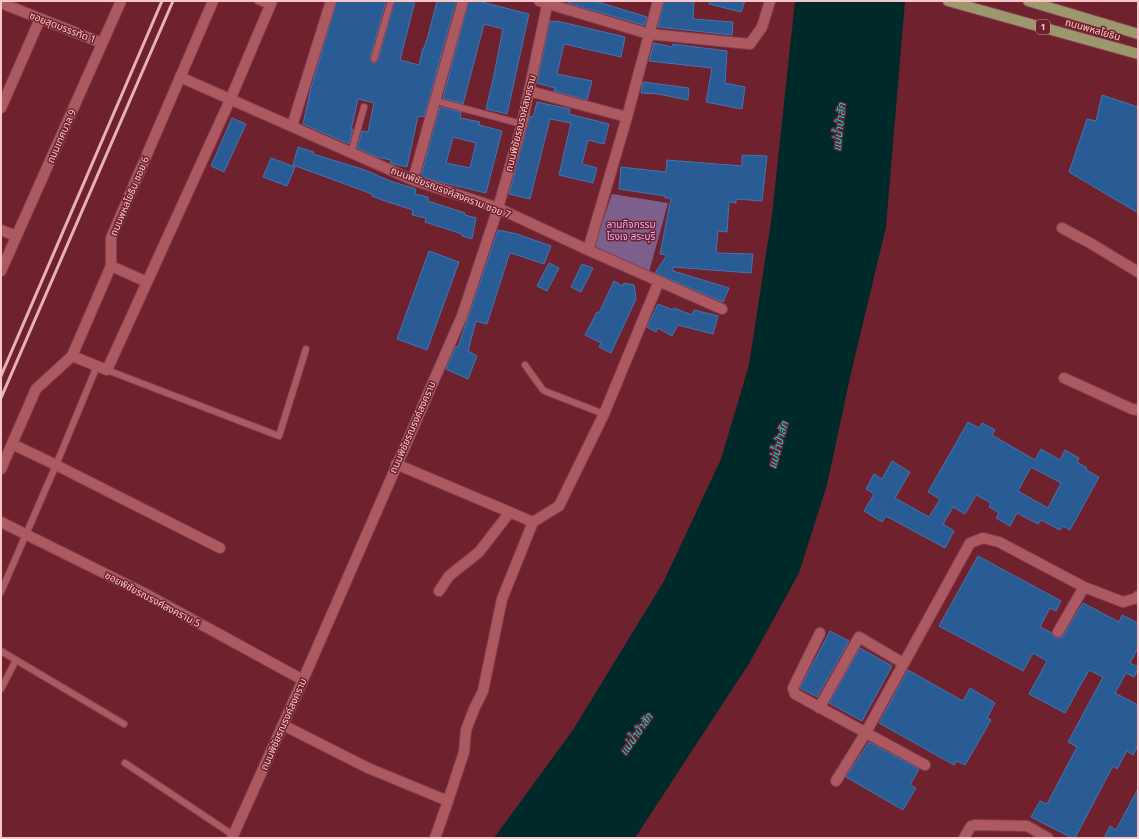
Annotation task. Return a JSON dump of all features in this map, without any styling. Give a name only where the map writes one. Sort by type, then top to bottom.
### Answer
[{"type":"main road","name":"ถนนพหลโยธิน","points":[[948,1],[1138,54]]},
{"type":"main road","name":"ถนนพหลโยธิน","points":[[1028,1],[1049,4],[1138,34]]},
{"type":"street","name":"ถนนเทศบาล 9","points":[[1,271],[121,1]]},
{"type":"street","name":"ถนนพหลโยธิน ซอย 6","points":[[1,469],[36,388],[72,356],[111,266],[111,238],[213,1]]},
{"type":"street","points":[[292,126],[331,1]]},
{"type":"street","points":[[413,180],[463,1]]},
{"type":"street","points":[[588,250],[627,117],[658,1]]},
{"type":"street","points":[[545,2],[649,34],[750,44],[762,27],[770,1]]},
{"type":"street","name":"ถนนพิชัยรณรงค์สงคราม","points":[[232,837],[303,680],[396,464],[462,316],[498,208],[522,124],[545,2]]},
{"type":"street","name":"ซอยสุดบรรรทัด 1","points":[[1,3],[102,43]]},
{"type":"street","points":[[72,356],[107,370],[230,100],[271,4]]},
{"type":"street","points":[[1,108],[40,18]]},
{"type":"street","name":"ถนนพิชัยรณรงค์สงคราม ซอย 7","points":[[180,78],[413,180],[498,208],[588,250],[722,309]]},
{"type":"street","points":[[529,91],[627,117]]},
{"type":"street","points":[[1062,228],[1138,272]]},
{"type":"street","points":[[1,230],[16,236]]},
{"type":"street","points":[[111,266],[147,282]]},
{"type":"street","points":[[435,838],[464,752],[466,730],[474,709],[484,691],[502,599],[533,522],[559,506],[604,414],[660,281]]},
{"type":"street","points":[[1064,378],[1132,409],[1138,410]]},
{"type":"street","points":[[12,444],[220,548]]},
{"type":"street","points":[[396,464],[533,522]]},
{"type":"street","points":[[439,591],[449,576],[479,552],[510,512]]},
{"type":"street","name":"ซอยพิชัยรณรงค์สงคราม 5","points":[[1,522],[142,592],[303,680]]},
{"type":"street","points":[[836,781],[865,734],[970,543],[983,538],[999,542],[1084,587],[1123,602],[1137,598],[1138,596]]},
{"type":"street","points":[[1058,632],[1084,587]]},
{"type":"street","points":[[820,633],[794,688],[795,694],[925,766]]},
{"type":"street","points":[[819,708],[859,637],[904,663]]},
{"type":"street","points":[[283,725],[368,768],[448,801]]},
{"type":"street","points":[[964,838],[971,826],[976,824],[1027,826],[1048,838]]},
{"type":"lane","points":[[258,1],[271,4]]},
{"type":"lane","points":[[374,59],[390,1]]},
{"type":"lane","points":[[436,101],[522,124]]},
{"type":"lane","points":[[351,153],[364,107]]},
{"type":"lane","points":[[107,370],[279,436],[306,349]]},
{"type":"lane","points":[[525,365],[546,392],[604,414]]},
{"type":"lane","points":[[1,592],[97,366]]},
{"type":"lane","points":[[1,651],[124,724]]},
{"type":"lane","points":[[1,689],[16,660]]},
{"type":"lane","points":[[125,763],[232,837]]},
{"type":"green space","name":"ลานกิจกรรม โรงเจ สระบุรี","points":[[612,194],[668,203],[649,272],[594,246]]},
{"type":"water","name":"แม่น้ำป่าสัก","points":[[795,1],[905,1],[886,227],[851,373],[827,485],[799,573],[750,662],[635,838],[494,838],[573,730],[664,581],[721,459],[749,365],[772,215]]},
{"type":"building","points":[[337,1],[386,1],[370,58],[371,62],[375,63],[378,60],[395,1],[415,1],[400,60],[419,65],[437,1],[456,1],[424,117],[418,116],[407,167],[390,163],[391,160],[377,157],[357,148],[362,131],[368,132],[374,103],[358,99],[349,144],[303,124],[311,88]]},
{"type":"building","points":[[469,1],[478,1],[529,14],[507,114],[486,109],[503,29],[484,24],[463,104],[443,98]]},
{"type":"building","points":[[568,1],[595,1],[647,17],[645,25],[568,3]]},
{"type":"building","points":[[664,1],[694,1],[693,19],[733,22],[732,35],[658,27]]},
{"type":"building","points":[[709,1],[745,1],[741,12],[709,4]]},
{"type":"building","points":[[550,21],[557,21],[625,37],[621,57],[564,44],[557,74],[592,81],[587,100],[554,91],[555,88],[537,83]]},
{"type":"building","points":[[654,43],[672,47],[673,44],[727,51],[725,83],[745,87],[742,109],[706,102],[712,68],[649,61]]},
{"type":"building","points":[[643,82],[689,88],[688,100],[658,94],[641,93]]},
{"type":"building","points":[[1102,95],[1138,107],[1138,213],[1069,172],[1087,119],[1096,121]]},
{"type":"building","points":[[537,102],[570,109],[569,114],[609,124],[604,144],[588,140],[582,164],[597,168],[593,183],[559,175],[571,123],[550,119],[530,199],[509,194],[530,116],[533,117]]},
{"type":"building","points":[[440,107],[461,112],[460,118],[480,122],[479,125],[502,131],[486,193],[421,176]],"holes":[[[453,137],[476,143],[470,168],[446,163]]]},
{"type":"building","points":[[232,118],[246,124],[224,172],[211,166]]},
{"type":"building","points":[[298,147],[314,152],[313,154],[365,170],[390,181],[416,189],[415,194],[428,197],[428,201],[476,218],[472,239],[462,236],[462,234],[425,222],[426,218],[412,215],[413,210],[385,201],[372,196],[372,194],[293,165]]},
{"type":"building","points":[[742,155],[767,156],[762,201],[736,199],[736,203],[729,202],[727,232],[718,231],[716,253],[753,254],[751,273],[673,267],[673,271],[729,288],[723,302],[655,273],[667,255],[660,254],[671,198],[619,189],[621,167],[666,172],[667,160],[742,166]]},
{"type":"building","points":[[271,158],[295,167],[287,186],[263,177]]},
{"type":"building","points":[[498,230],[517,234],[551,246],[544,264],[511,253],[509,255],[487,324],[476,321],[468,351],[477,356],[468,379],[446,369],[456,346],[458,347]]},
{"type":"building","points":[[429,251],[459,262],[427,350],[397,339]]},
{"type":"building","points":[[549,263],[559,268],[547,291],[537,286]]},
{"type":"building","points":[[582,264],[593,268],[581,292],[571,287]]},
{"type":"building","points":[[614,281],[623,286],[624,283],[634,285],[636,299],[611,353],[599,347],[601,343],[585,335],[597,312],[599,313]]},
{"type":"building","points":[[658,304],[692,315],[694,310],[718,316],[713,334],[678,325],[672,336],[658,328],[656,332],[647,327]]},
{"type":"building","points":[[968,422],[979,428],[982,423],[995,430],[992,435],[1035,460],[1041,449],[1060,460],[1065,450],[1079,458],[1077,462],[1087,468],[1086,470],[1099,477],[1070,530],[1063,526],[1060,530],[1041,520],[1038,524],[1017,513],[1010,526],[996,518],[999,513],[989,507],[991,503],[976,495],[965,514],[953,507],[943,524],[954,531],[945,548],[886,516],[882,522],[864,511],[874,494],[866,489],[874,474],[882,479],[892,461],[910,472],[895,498],[929,517],[940,499],[928,492]],"holes":[[[1031,467],[1061,483],[1048,508],[1018,491]]]},
{"type":"building","points":[[978,556],[1061,601],[1056,611],[1050,608],[1040,627],[1052,633],[1055,638],[1061,638],[1063,636],[1083,603],[1119,622],[1122,615],[1138,623],[1138,648],[1130,663],[1138,667],[1138,669],[1134,677],[1126,673],[1115,693],[1138,705],[1138,745],[1133,755],[1127,751],[1117,769],[1113,766],[1075,838],[1072,838],[1031,817],[1040,801],[1047,804],[1077,747],[1068,742],[1103,677],[1089,670],[1065,713],[1029,694],[1047,661],[1033,653],[1023,671],[939,626]]},
{"type":"building","points":[[830,631],[849,641],[817,697],[800,688]]},
{"type":"building","points":[[860,648],[892,666],[862,721],[829,703]]},
{"type":"building","points":[[908,670],[963,701],[970,688],[995,703],[987,718],[991,720],[965,765],[957,761],[954,765],[879,723]]},
{"type":"building","points":[[869,742],[919,769],[910,785],[916,788],[903,810],[846,777]]},
{"type":"building","points":[[1138,789],[1138,838],[1104,838],[1110,826],[1116,830]]},
{"type":"railway","points":[[1,376],[162,1]]},
{"type":"railway","points":[[1,398],[173,1]]}]
